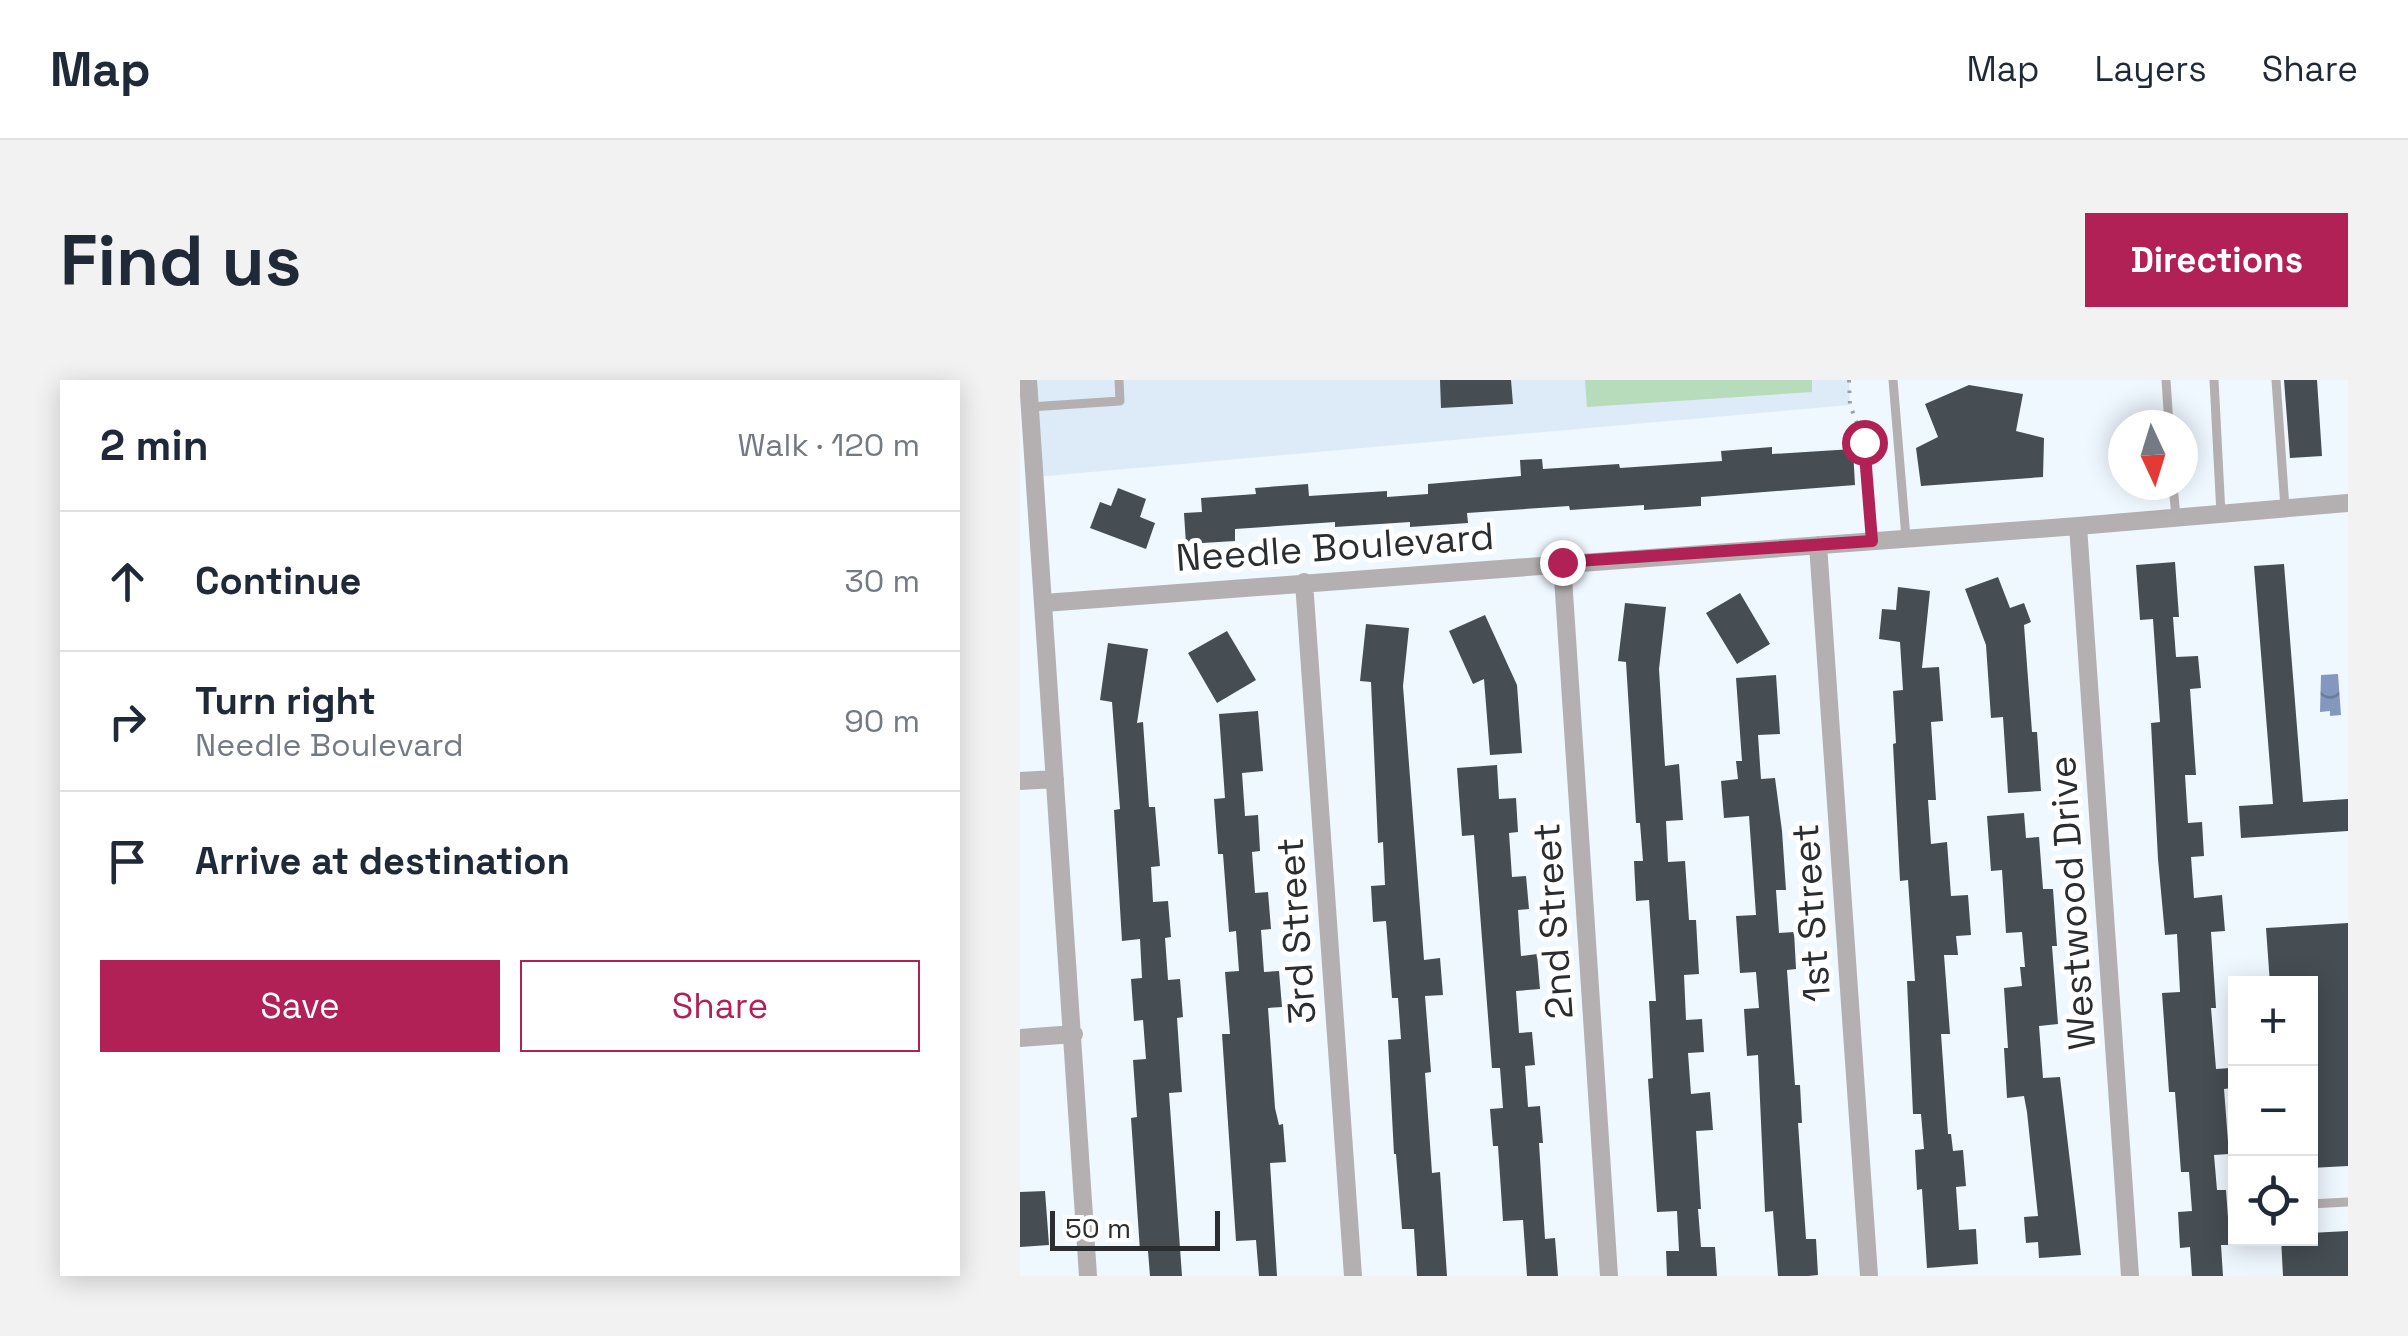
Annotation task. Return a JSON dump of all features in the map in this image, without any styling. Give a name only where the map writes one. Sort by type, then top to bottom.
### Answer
[{"type":"street","points":[[1028,380],[1029,515],[1044,603],[1088,1276]]},
{"type":"street","name":"Needle Boulevard","points":[[1044,603],[2078,526],[2348,502]]},
{"type":"street","name":"Westwood Drive","points":[[2078,526],[2130,1276]]},
{"type":"street","name":"1st Street","points":[[1818,544],[1869,1276]]},
{"type":"street","name":"2nd Street","points":[[1562,562],[1609,1276]]},
{"type":"street","name":"3rd Street","points":[[1304,582],[1353,1276]]},
{"type":"street","points":[[1020,782],[1055,779]]},
{"type":"street","points":[[1020,1038],[1074,1034]]},
{"type":"lane","points":[[1030,407],[1120,401],[1118,380]]},
{"type":"lane","points":[[1893,380],[1906,538]]},
{"type":"lane","points":[[2166,380],[2168,410]]},
{"type":"lane","points":[[2214,380],[2221,514]]},
{"type":"lane","points":[[2276,380],[2285,508]]},
{"type":"lane","points":[[2175,500],[2176,518]]},
{"type":"lane","points":[[2318,1204],[2348,1202]]},
{"type":"path","points":[[1849,380],[1850,405],[1864,442],[1872,541]]},
{"type":"shaded area","points":[[1025,380],[1849,380],[1850,405],[1035,477]]},
{"type":"green space","points":[[1585,380],[1812,380],[1812,392],[1587,407]]},
{"type":"water","points":[[2338,674],[2341,715],[2330,716],[2330,711],[2320,712],[2321,675]]},
{"type":"building","points":[[1440,380],[1511,380],[1513,404],[1441,408]]},
{"type":"building","points":[[2284,380],[2317,380],[2322,456],[2290,458]]},
{"type":"building","points":[[1969,385],[2023,394],[2016,431],[2044,438],[2043,477],[1921,486],[1916,448],[1938,437],[1925,404]]},
{"type":"building","points":[[1772,447],[1772,454],[1853,449],[1855,485],[1701,497],[1701,506],[1570,510],[1569,506],[1467,513],[1468,523],[1335,527],[1335,522],[1235,529],[1235,541],[1186,544],[1184,513],[1202,512],[1201,498],[1256,494],[1255,488],[1308,484],[1309,496],[1387,491],[1387,497],[1428,494],[1428,484],[1521,476],[1520,460],[1542,459],[1543,469],[1619,464],[1620,468],[1722,461],[1721,451]]},
{"type":"building","points":[[1118,488],[1146,499],[1140,517],[1155,523],[1146,549],[1090,528],[1100,502],[1111,506]]},
{"type":"building","points":[[2175,562],[2179,617],[2173,617],[2176,657],[2198,656],[2201,688],[2190,689],[2196,775],[2185,775],[2188,823],[2202,822],[2204,856],[2191,857],[2194,898],[2222,895],[2225,931],[2211,932],[2216,1069],[2228,1068],[2228,1088],[2224,1089],[2228,1154],[2214,1155],[2217,1190],[2226,1190],[2228,1245],[2221,1245],[2223,1276],[2192,1276],[2190,1247],[2180,1248],[2178,1212],[2192,1211],[2189,1172],[2181,1172],[2175,1092],[2169,1092],[2162,993],[2180,992],[2177,934],[2165,935],[2151,723],[2160,722],[2153,619],[2140,620],[2136,565]]},
{"type":"building","points":[[2284,564],[2303,802],[2348,799],[2348,831],[2241,838],[2239,806],[2273,804],[2254,566]]},
{"type":"building","points":[[1998,577],[2010,608],[2024,603],[2031,622],[2024,625],[2041,791],[2008,793],[2003,717],[1991,718],[1986,645],[1965,589]]},
{"type":"building","points":[[1898,587],[1930,591],[1922,668],[1939,667],[1943,721],[1931,722],[1936,800],[1928,800],[1931,844],[1947,842],[1951,896],[1968,895],[1971,935],[1956,936],[1958,955],[1944,955],[1950,1034],[1941,1034],[1948,1134],[1953,1151],[1963,1150],[1966,1186],[1956,1187],[1959,1230],[1976,1229],[1978,1264],[1927,1268],[1922,1189],[1917,1190],[1915,1150],[1924,1149],[1921,1114],[1913,1114],[1907,981],[1915,981],[1908,880],[1900,881],[1893,744],[1893,691],[1903,690],[1900,642],[1879,639],[1882,609],[1896,610]]},
{"type":"building","points":[[1740,593],[1770,644],[1737,664],[1706,613]]},
{"type":"building","points":[[1625,603],[1666,607],[1659,669],[1665,766],[1679,764],[1683,820],[1666,821],[1668,862],[1685,861],[1689,920],[1696,920],[1699,974],[1684,975],[1686,1020],[1702,1019],[1704,1052],[1688,1053],[1691,1094],[1710,1092],[1713,1130],[1696,1131],[1698,1209],[1701,1247],[1715,1247],[1717,1276],[1667,1276],[1666,1251],[1679,1251],[1677,1211],[1657,1212],[1648,1079],[1653,1078],[1649,1001],[1656,1001],[1649,900],[1636,901],[1634,861],[1643,861],[1640,823],[1636,823],[1626,662],[1618,661]]},
{"type":"building","points":[[1485,615],[1517,685],[1522,753],[1490,755],[1484,679],[1473,684],[1449,631]]},
{"type":"building","points":[[1366,624],[1409,628],[1403,686],[1424,960],[1440,958],[1443,995],[1425,996],[1431,1072],[1425,1073],[1432,1173],[1440,1172],[1447,1276],[1417,1276],[1414,1229],[1402,1229],[1388,1040],[1401,1039],[1398,998],[1392,998],[1386,921],[1373,922],[1371,886],[1385,885],[1383,842],[1378,843],[1371,682],[1360,681]]},
{"type":"building","points":[[1227,631],[1256,680],[1217,703],[1188,653]]},
{"type":"building","points":[[1108,643],[1148,649],[1137,723],[1143,722],[1149,807],[1155,807],[1160,866],[1151,867],[1153,902],[1168,901],[1168,980],[1180,979],[1183,1017],[1177,1018],[1182,1092],[1169,1093],[1182,1276],[1150,1276],[1148,1251],[1140,1251],[1131,1118],[1137,1117],[1133,1060],[1146,1059],[1143,1020],[1134,1021],[1131,979],[1142,978],[1140,939],[1122,941],[1114,810],[1120,809],[1112,702],[1100,700]]},
{"type":"building","points":[[1776,675],[1780,734],[1758,735],[1761,779],[1775,778],[1782,831],[1786,890],[1776,890],[1779,933],[1794,932],[1796,969],[1787,970],[1795,1085],[1800,1085],[1802,1123],[1798,1123],[1806,1239],[1816,1239],[1818,1275],[1808,1276],[1778,1276],[1773,1211],[1765,1212],[1758,1055],[1747,1056],[1744,1009],[1759,1008],[1756,972],[1740,973],[1736,916],[1756,915],[1749,816],[1724,818],[1721,781],[1738,779],[1736,761],[1742,761],[1736,678]]},
{"type":"building","points":[[1258,711],[1263,771],[1242,773],[1245,816],[1258,815],[1260,851],[1252,852],[1255,893],[1268,892],[1271,929],[1261,930],[1264,972],[1279,971],[1282,1007],[1268,1008],[1275,1108],[1279,1125],[1283,1124],[1286,1162],[1270,1163],[1277,1276],[1259,1276],[1256,1240],[1236,1241],[1222,1034],[1230,1034],[1225,972],[1239,971],[1236,931],[1229,932],[1214,799],[1225,798],[1219,714]]},
{"type":"building","points":[[1497,765],[1499,799],[1516,798],[1518,832],[1509,833],[1512,877],[1526,876],[1529,909],[1518,910],[1521,956],[1537,954],[1540,989],[1516,991],[1519,1033],[1532,1032],[1535,1065],[1525,1066],[1528,1107],[1540,1106],[1545,1239],[1555,1238],[1558,1276],[1527,1276],[1523,1220],[1503,1221],[1498,1146],[1493,1146],[1490,1109],[1503,1108],[1500,1068],[1492,1068],[1474,835],[1462,836],[1457,768]]},
{"type":"building","points":[[2024,813],[2026,838],[2039,837],[2043,889],[2053,889],[2057,946],[2052,946],[2058,1024],[2039,1026],[2043,1078],[2060,1077],[2081,1255],[2039,1258],[2038,1242],[2026,1243],[2024,1217],[2038,1216],[2027,1112],[2024,1096],[2007,1098],[2004,988],[2022,986],[2020,967],[2025,967],[2022,932],[2006,933],[2002,870],[1991,871],[1987,816]]},
{"type":"building","points":[[2348,923],[2348,1166],[2318,1168],[2318,976],[2269,976],[2266,928]]},
{"type":"building","points":[[1045,1191],[1049,1245],[1020,1247],[1020,1192]]},
{"type":"building","points":[[2348,1231],[2348,1276],[2283,1276],[2281,1246],[2318,1246],[2318,1233]]},
{"type":"route","points":[[1562,562],[1872,541],[1864,442]]}]
